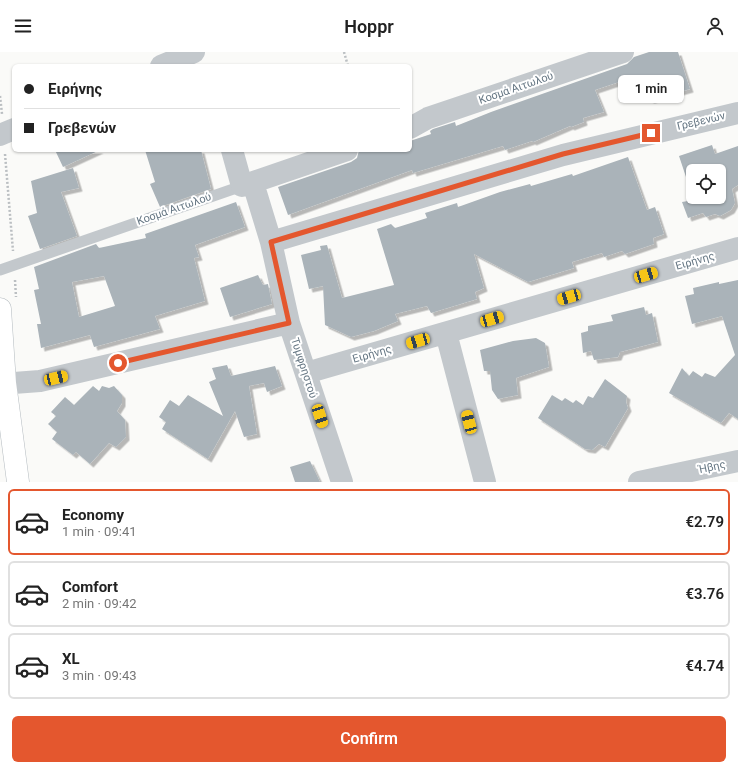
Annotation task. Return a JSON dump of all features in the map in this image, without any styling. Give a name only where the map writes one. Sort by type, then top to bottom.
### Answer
[{"type":"street","points":[[166,64],[194,52]]},
{"type":"street","name":"Κοσμά Αιτωλού","points":[[412,127],[428,118],[623,52]]},
{"type":"street","name":"Γρεβενών","points":[[271,242],[563,154],[738,112]]},
{"type":"street","name":"Τυμφρηστού","points":[[233,152],[248,184],[271,242],[289,323],[342,482]]},
{"type":"street","name":"Κοσμά Αιτωλού","points":[[248,184],[341,152]]},
{"type":"street","name":"Ειρήνης","points":[[306,373],[738,248]]},
{"type":"street","points":[[8,306],[2,384],[18,482]]},
{"type":"street","points":[[2,384],[40,381],[289,323]]},
{"type":"street","points":[[446,333],[485,482]]},
{"type":"street","name":"Ήβης","points":[[639,482],[738,461]]},
{"type":"lane","name":"Κοσμά Αιτωλού","points":[[0,270],[248,184]]},
{"type":"path","points":[[344,52],[347,64]]},
{"type":"path","points":[[0,96],[6,132],[14,265],[8,306]]},
{"type":"building","points":[[649,52],[678,52],[690,89],[651,100],[640,93],[634,77],[595,90],[604,112],[583,118],[584,122],[571,127],[570,126],[533,142],[532,141],[505,150],[503,146],[413,173],[412,170],[288,215],[278,187],[351,162],[357,158],[358,152],[412,152],[412,140],[431,134],[430,131],[433,129],[455,122],[456,126],[491,112],[627,64],[634,57]]},
{"type":"building","points":[[712,145],[715,154],[738,146],[738,185],[732,189],[735,203],[731,210],[720,216],[715,214],[706,217],[703,213],[688,218],[682,202],[686,201],[686,204],[726,204],[726,164],[686,164],[686,177],[679,156]]},
{"type":"building","points":[[56,152],[96,152],[63,167]]},
{"type":"building","points":[[146,152],[202,152],[211,189],[160,207],[150,184],[155,182]]},
{"type":"building","points":[[628,157],[647,210],[655,207],[664,234],[653,238],[654,244],[625,254],[622,251],[604,257],[602,253],[572,262],[574,268],[528,282],[474,254],[484,288],[475,292],[477,299],[431,313],[427,306],[395,314],[398,321],[374,331],[351,337],[325,325],[323,286],[309,289],[301,255],[321,250],[320,246],[327,245],[342,298],[394,285],[377,229],[391,224],[395,228],[427,218],[425,213],[457,203],[458,207],[500,192],[530,184],[531,186],[572,174],[573,176]]},
{"type":"building","points":[[73,168],[79,188],[61,192],[77,236],[40,249],[28,216],[37,213],[31,181]]},
{"type":"building","points":[[236,202],[245,227],[195,245],[199,257],[194,258],[205,301],[155,316],[160,329],[94,347],[90,335],[41,348],[37,324],[41,324],[34,290],[39,289],[34,267],[96,244],[99,248],[146,238],[145,234]],"holes":[[[104,276],[115,306],[79,317],[72,282]]]},
{"type":"building","points":[[258,275],[263,285],[268,284],[272,304],[230,317],[220,288]]},
{"type":"building","points":[[738,280],[738,419],[729,413],[721,423],[669,393],[682,368],[689,376],[693,371],[702,377],[705,373],[715,377],[735,355],[722,316],[692,324],[685,296],[694,294],[693,288],[719,282],[719,284]]},
{"type":"building","points":[[644,307],[646,315],[652,313],[658,342],[620,352],[618,357],[594,360],[591,351],[583,353],[581,333],[588,331],[588,326],[613,321],[611,315]]},
{"type":"building","points":[[536,338],[545,343],[549,367],[516,378],[518,395],[498,399],[492,390],[490,371],[484,371],[480,350],[513,341]]},
{"type":"building","points":[[227,365],[231,376],[275,366],[282,386],[267,392],[264,383],[249,386],[257,434],[244,437],[235,411],[208,459],[162,429],[166,422],[159,417],[170,400],[179,406],[188,395],[223,416],[209,382],[216,379],[212,368]]},
{"type":"building","points":[[605,379],[627,396],[626,402],[628,408],[605,447],[599,444],[592,450],[585,449],[538,418],[552,395],[562,401],[565,398],[573,403],[576,400],[583,405],[588,396],[593,398]]},
{"type":"building","points":[[93,386],[99,391],[102,386],[109,388],[114,386],[122,395],[122,403],[117,411],[125,420],[126,437],[116,447],[109,443],[90,464],[76,452],[73,455],[52,439],[57,432],[48,424],[56,416],[51,412],[65,397],[74,405]]},
{"type":"building","points":[[310,461],[320,482],[295,482],[290,467]]},
{"type":"route","points":[[118,363],[289,323],[271,242],[563,154],[651,133]]}]
